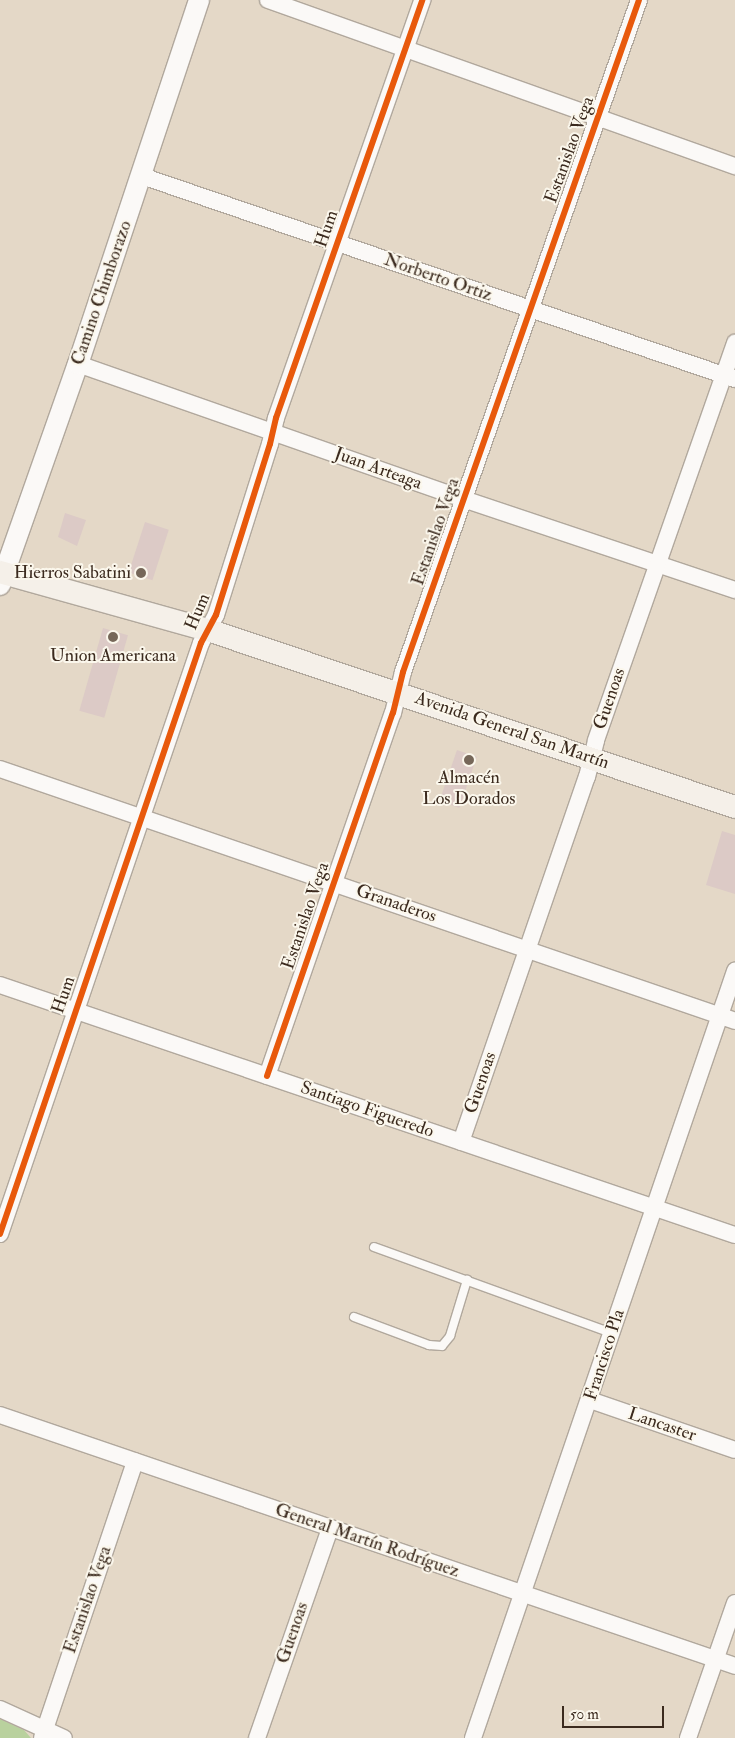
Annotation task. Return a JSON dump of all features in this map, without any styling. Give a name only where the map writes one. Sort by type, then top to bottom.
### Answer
[{"type":"main road","name":"Avenida General San Martín","points":[[2,577],[208,630],[398,692],[735,807]]},
{"type":"street","name":"Camino Chimborazo","points":[[2,577],[78,364],[200,0]]},
{"type":"street","points":[[268,0],[597,119],[735,166]]},
{"type":"street","name":"Hum","points":[[0,1234],[6,1201],[75,1011],[141,816],[208,630],[216,615],[273,432],[422,0]]},
{"type":"street","name":"Estanislao Vega","points":[[267,1076],[529,308],[639,0]]},
{"type":"street","name":"Norberto Ortiz","points":[[142,176],[729,377]]},
{"type":"street","name":"Guenoas","points":[[461,1142],[658,563],[729,377],[735,343]]},
{"type":"street","name":"Juan Arteaga","points":[[78,364],[463,500],[735,590]]},
{"type":"street","name":"Granaderos","points":[[0,769],[728,1018]]},
{"type":"street","name":"Francisco Pla","points":[[473,1738],[654,1208],[728,1018],[735,971]]},
{"type":"street","name":"Santiago Figueredo","points":[[0,985],[735,1236]]},
{"type":"street","name":"Lancaster","points":[[590,1400],[735,1450]]},
{"type":"street","name":"General Martín Rodríguez","points":[[0,1415],[735,1666]]},
{"type":"street","name":"Estanislao Vega","points":[[43,1734],[135,1461]]},
{"type":"street","name":"Guenoas","points":[[257,1738],[330,1528]]},
{"type":"street","points":[[688,1738],[735,1603]]},
{"type":"street","points":[[0,1709],[43,1734],[64,1738]]},
{"type":"lane","points":[[374,1247],[612,1333]]},
{"type":"lane","points":[[354,1317],[429,1345],[442,1346],[450,1336],[467,1280]]},
{"type":"green space","points":[[0,1719],[24,1730],[31,1738],[0,1738]]},
{"type":"building","points":[[65,513],[86,520],[77,546],[58,537]]},
{"type":"building","points":[[145,522],[169,530],[152,580],[129,572]]},
{"type":"building","points":[[103,628],[128,635],[104,718],[79,711]]},
{"type":"building","points":[[457,750],[477,757],[459,808],[439,801]]},
{"type":"building","points":[[722,831],[735,835],[735,894],[706,885]]},
{"type":"cycle path","points":[[0,1234],[201,643],[216,615],[270,444],[276,418],[422,0]]},
{"type":"cycle path","points":[[267,1076],[393,713],[403,672],[639,0]]},
{"type":"place","name":"Hierros Sabatini","points":[[141,573]]},
{"type":"place","name":"Union Americana","points":[[113,637]]},
{"type":"place","name":"Almacén Los Dorados","points":[[469,760]]}]
